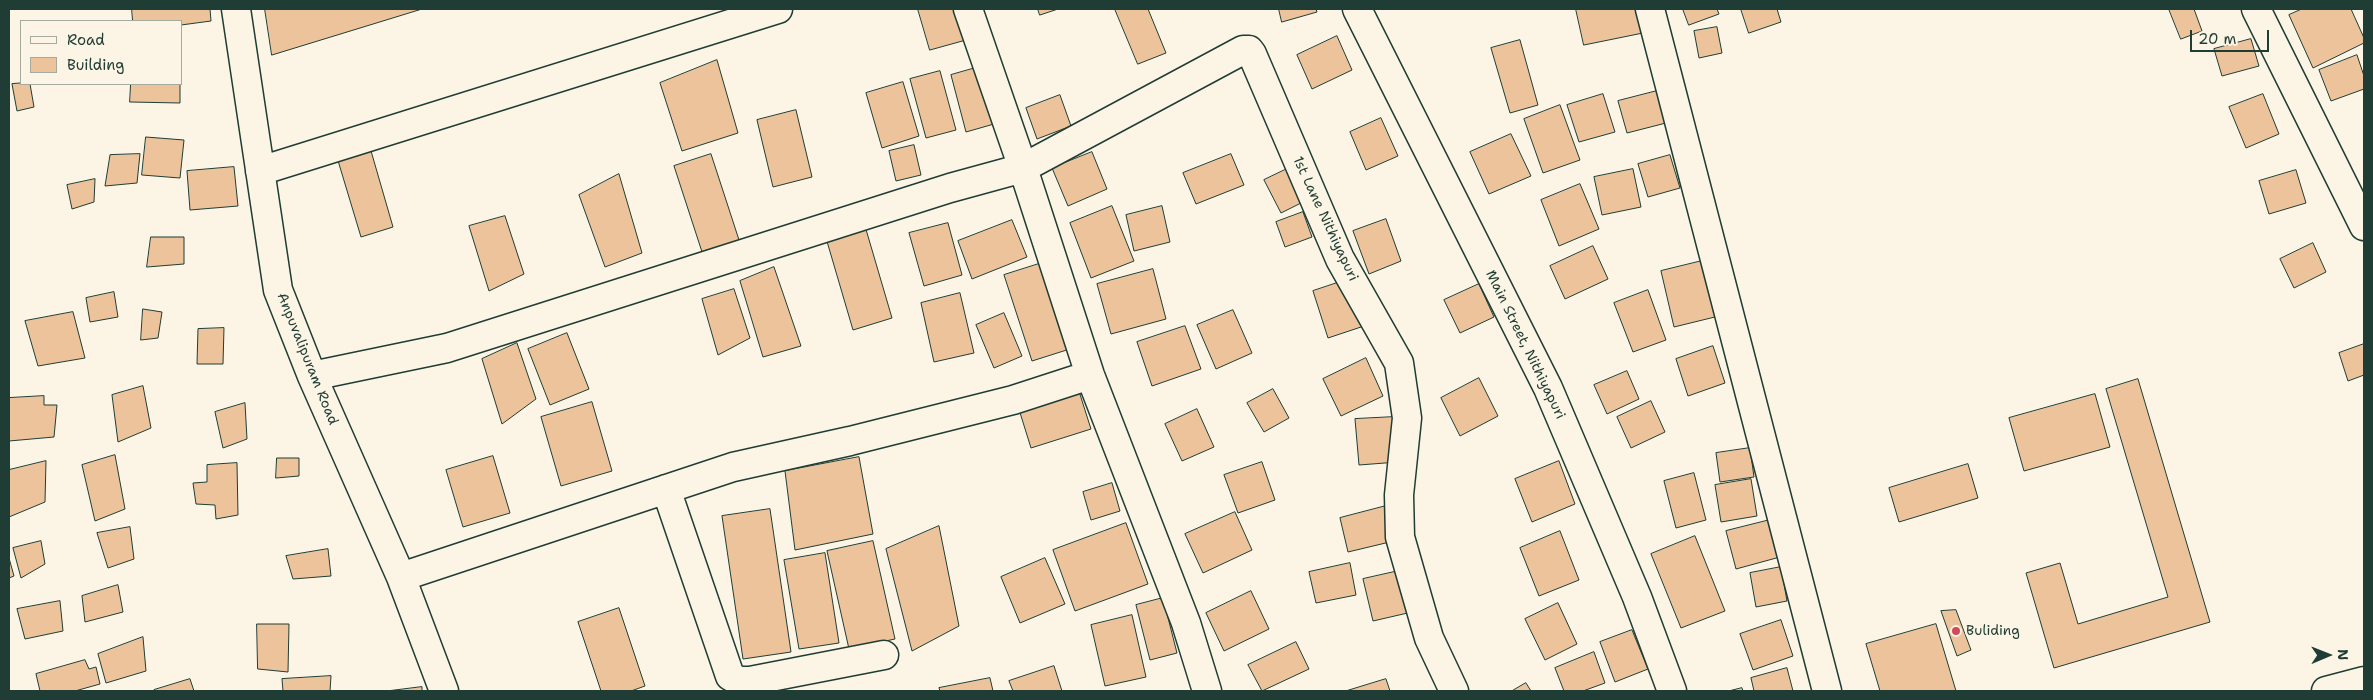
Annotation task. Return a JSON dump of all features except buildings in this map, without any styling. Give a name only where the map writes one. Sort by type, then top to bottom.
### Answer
[{"type":"street","name":"Anpuvalipuram Road","points":[[236,9],[278,290],[312,376],[401,577],[444,691]]},
{"type":"street","points":[[260,171],[778,9]]},
{"type":"street","points":[[968,9],[1024,168],[1090,375],[1191,634],[1207,691]]},
{"type":"street","name":"Main Street, Nithiyapuri","points":[[1357,9],[1548,388],[1637,597],[1672,691]]},
{"type":"street","points":[[1650,9],[1827,691]]},
{"type":"street","points":[[2256,9],[2364,226]]},
{"type":"street","name":"1st Lane Nithiyapuri","points":[[1024,168],[1243,50],[1249,50],[1340,259],[1399,362],[1407,418],[1399,495],[1400,537],[1429,638],[1454,691]]},
{"type":"street","points":[[312,376],[447,348],[950,188],[1024,168]]},
{"type":"street","points":[[401,577],[733,467],[850,441],[1013,400],[1090,375]]},
{"type":"street","points":[[666,489],[730,676],[739,682],[750,681],[884,655]]},
{"type":"street","points":[[2326,691],[2361,685]]},
{"type":"place","name":"Buliding","points":[[1956,631]]}]
